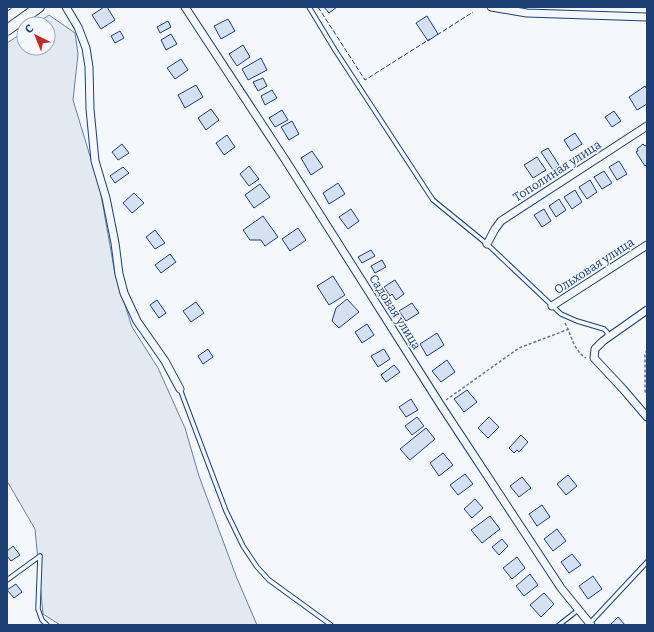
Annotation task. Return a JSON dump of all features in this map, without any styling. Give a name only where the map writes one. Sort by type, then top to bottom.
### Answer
[{"type":"street","points":[[7,30],[39,7]]},
{"type":"street","points":[[66,7],[78,27],[86,48],[95,161],[106,198],[115,242],[119,274],[124,293],[137,321],[165,361],[180,390]]},
{"type":"street","name":"Садовая улица","points":[[185,7],[560,588],[591,624]]},
{"type":"street","points":[[491,7],[528,13],[647,17]]},
{"type":"street","name":"Тополиная улица","points":[[487,244],[495,229],[502,221],[647,126]]},
{"type":"street","name":"Ольховая улица","points":[[552,306],[647,245]]},
{"type":"street","points":[[647,310],[595,349],[594,358],[647,417]]},
{"type":"lane","points":[[309,7],[432,200],[487,244],[561,314],[577,321],[604,329],[607,332],[608,338]]},
{"type":"lane","points":[[180,390],[226,511],[243,546],[269,580],[331,625]]},
{"type":"lane","points":[[7,580],[40,556],[38,609],[42,620],[47,625]]},
{"type":"lane","points":[[591,624],[647,562]]},
{"type":"lane","points":[[559,625],[578,610]]},
{"type":"path","points":[[561,314],[569,330],[574,346],[581,355],[586,358],[594,358]]},
{"type":"path","points":[[440,404],[519,348],[569,330]]},
{"type":"path","points":[[647,350],[645,354],[645,391],[647,396]]},
{"type":"shaded area","points":[[56,20],[75,33],[78,54],[73,100],[100,189],[115,274],[132,327],[158,368],[185,428],[199,476],[236,576],[257,625],[60,625],[43,614],[35,529],[7,481],[7,43],[16,37],[16,56],[56,56]]},
{"type":"building","points":[[104,7],[107,7],[115,20],[101,29],[92,15]]},
{"type":"building","points":[[324,7],[337,7],[329,13]]},
{"type":"building","points":[[427,16],[438,34],[428,41],[416,23]]},
{"type":"building","points":[[228,19],[235,31],[221,39],[214,26]]},
{"type":"building","points":[[168,21],[171,27],[160,33],[157,27]]},
{"type":"building","points":[[120,31],[124,38],[115,43],[111,36]]},
{"type":"building","points":[[171,34],[177,44],[166,50],[161,40]]},
{"type":"building","points":[[243,45],[250,57],[237,66],[229,54]]},
{"type":"building","points":[[261,58],[267,70],[248,80],[242,69]]},
{"type":"building","points":[[181,59],[188,70],[175,79],[167,68]]},
{"type":"building","points":[[263,78],[267,86],[258,91],[253,82]]},
{"type":"building","points":[[196,85],[203,97],[185,108],[178,95]]},
{"type":"building","points":[[645,86],[647,89],[647,104],[637,110],[629,97]]},
{"type":"building","points":[[272,90],[277,98],[265,105],[261,96]]},
{"type":"building","points":[[211,109],[219,120],[206,130],[198,118]]},
{"type":"building","points":[[282,110],[288,120],[275,127],[269,118]]},
{"type":"building","points":[[614,111],[621,121],[612,127],[605,117]]},
{"type":"building","points":[[292,121],[299,134],[289,140],[281,127]]},
{"type":"building","points":[[575,133],[582,144],[571,151],[564,140]]},
{"type":"building","points":[[227,135],[235,147],[224,155],[216,143]]},
{"type":"building","points":[[122,144],[129,153],[118,160],[112,152]]},
{"type":"building","points":[[643,144],[645,146],[647,145],[647,164],[645,166],[636,152],[638,151],[637,149]]},
{"type":"building","points":[[548,148],[559,165],[553,170],[541,152]]},
{"type":"building","points":[[312,151],[323,167],[311,175],[301,158]]},
{"type":"building","points":[[537,157],[546,170],[533,178],[524,165]]},
{"type":"building","points":[[619,161],[627,174],[617,180],[609,167]]},
{"type":"building","points":[[249,166],[259,179],[249,186],[240,174]]},
{"type":"building","points":[[123,167],[129,173],[115,183],[110,176]]},
{"type":"building","points":[[604,171],[612,183],[602,189],[594,177]]},
{"type":"building","points":[[590,180],[597,192],[587,199],[579,187]]},
{"type":"building","points":[[338,183],[345,194],[329,204],[323,193]]},
{"type":"building","points":[[260,184],[270,197],[254,208],[245,195]]},
{"type":"building","points":[[575,190],[582,202],[572,209],[564,197]]},
{"type":"building","points":[[134,193],[144,203],[132,213],[123,203]]},
{"type":"building","points":[[559,199],[566,210],[556,217],[549,206]]},
{"type":"building","points":[[351,209],[359,221],[348,229],[339,217]]},
{"type":"building","points":[[544,209],[551,221],[542,227],[534,215]]},
{"type":"building","points":[[263,216],[278,237],[265,246],[261,240],[250,240],[243,230]]},
{"type":"building","points":[[298,228],[306,240],[290,251],[282,239]]},
{"type":"building","points":[[155,230],[165,243],[155,249],[146,237]]},
{"type":"building","points":[[371,250],[375,256],[362,263],[358,257]]},
{"type":"building","points":[[170,254],[176,262],[161,273],[155,265]]},
{"type":"building","points":[[382,260],[386,267],[375,273],[371,266]]},
{"type":"building","points":[[333,276],[345,295],[329,305],[317,286]]},
{"type":"building","points":[[395,280],[404,294],[396,300],[392,294],[390,296],[384,287]]},
{"type":"building","points":[[347,299],[359,312],[339,328],[332,321],[336,308]]},
{"type":"building","points":[[157,300],[166,313],[159,318],[150,305]]},
{"type":"building","points":[[196,302],[204,313],[191,322],[183,311]]},
{"type":"building","points":[[412,303],[419,313],[406,321],[399,311]]},
{"type":"building","points":[[367,324],[374,335],[362,343],[355,332]]},
{"type":"building","points":[[437,333],[444,345],[427,356],[420,344]]},
{"type":"building","points":[[208,349],[213,357],[203,364],[198,356]]},
{"type":"building","points":[[384,349],[390,359],[378,367],[371,356]]},
{"type":"building","points":[[447,360],[455,372],[441,382],[432,371]]},
{"type":"building","points":[[394,365],[400,372],[386,382],[381,375]]},
{"type":"building","points":[[467,390],[477,402],[464,412],[454,399]]},
{"type":"building","points":[[411,399],[418,410],[406,417],[399,407]]},
{"type":"building","points":[[417,417],[424,426],[412,435],[405,426]]},
{"type":"building","points":[[489,417],[499,427],[488,438],[478,428]]},
{"type":"building","points":[[426,428],[435,439],[410,460],[400,449]]},
{"type":"building","points":[[521,435],[528,442],[519,452],[517,450],[514,453],[509,448]]},
{"type":"building","points":[[443,453],[453,465],[439,476],[430,463]]},
{"type":"building","points":[[465,474],[473,484],[458,495],[450,485]]},
{"type":"building","points":[[568,475],[577,486],[566,495],[557,484]]},
{"type":"building","points":[[522,477],[531,488],[519,497],[510,486]]},
{"type":"building","points":[[475,499],[483,508],[472,518],[464,509]]},
{"type":"building","points":[[542,505],[550,517],[537,526],[529,514]]},
{"type":"building","points":[[490,516],[500,529],[482,543],[471,530]]},
{"type":"building","points":[[557,529],[566,541],[553,551],[544,539]]},
{"type":"building","points":[[502,539],[508,546],[499,555],[492,547]]},
{"type":"building","points":[[13,546],[20,555],[11,561],[7,556],[7,551]]},
{"type":"building","points":[[572,554],[581,565],[569,573],[561,562]]},
{"type":"building","points":[[517,557],[525,568],[512,579],[503,568]]},
{"type":"building","points":[[530,574],[538,585],[524,596],[516,586]]},
{"type":"building","points":[[593,576],[602,589],[588,599],[579,586]]},
{"type":"building","points":[[16,584],[22,592],[14,598],[7,590]]},
{"type":"building","points":[[544,593],[554,604],[541,617],[530,605]]},
{"type":"building","points":[[618,617],[625,625],[610,625]]},
{"type":"fence","points":[[7,11],[14,7]]},
{"type":"fence","points":[[318,7],[365,80],[430,39]]},
{"type":"fence","points":[[437,35],[473,12]]}]
